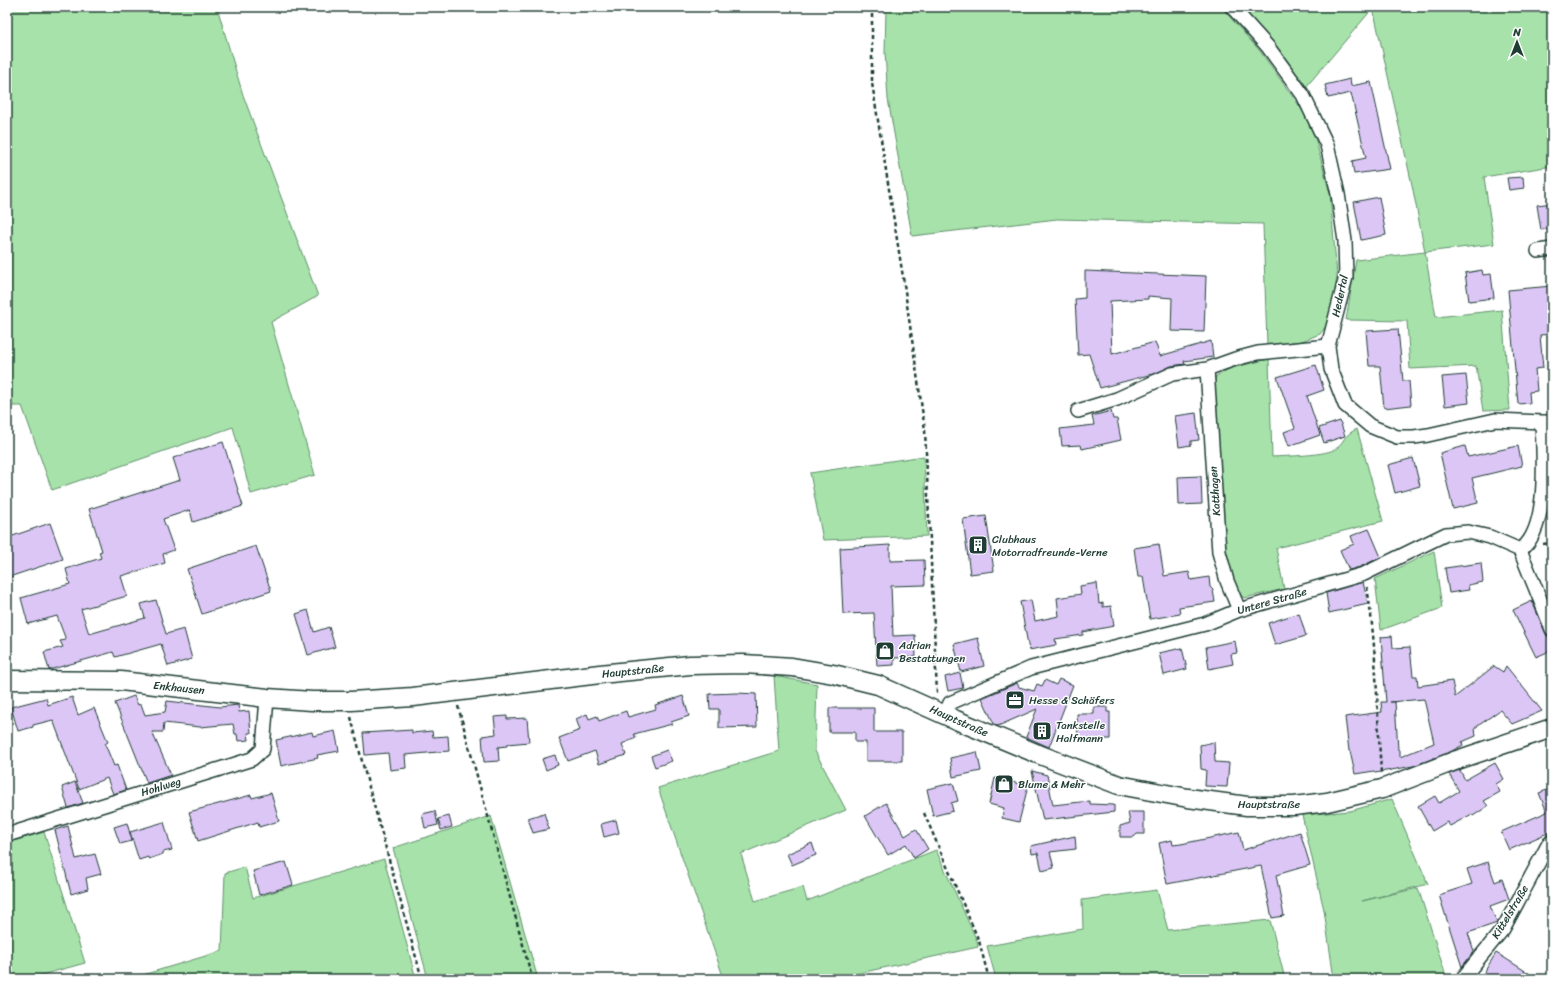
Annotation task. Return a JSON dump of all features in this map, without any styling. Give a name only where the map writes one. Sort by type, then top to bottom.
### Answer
[{"type":"main road","name":"Hauptstraße","points":[[350,701],[454,692],[600,674],[690,665],[743,664],[792,667],[878,685],[948,709],[956,720],[1038,754],[1119,785],[1188,798],[1247,806],[1294,806],[1327,802],[1382,789],[1457,760],[1552,728]]},
{"type":"main road","name":"Enkhausen","points":[[7,680],[121,681],[267,698],[350,701]]},
{"type":"street","name":"Hedertal","points":[[1232,7],[1268,47],[1303,95],[1327,145],[1338,194],[1344,233],[1346,277],[1328,346],[1331,369],[1346,405],[1370,426],[1397,437],[1428,435],[1495,420],[1547,422]]},
{"type":"street","points":[[1538,251],[1552,249]]},
{"type":"street","points":[[1078,411],[1118,399],[1172,374],[1207,369],[1258,352],[1328,346]]},
{"type":"street","name":"Katthagen","points":[[1207,369],[1219,552],[1239,610]]},
{"type":"street","points":[[1547,422],[1541,505],[1537,527],[1526,546],[1520,550],[1552,629]]},
{"type":"street","name":"Untere Straße","points":[[948,709],[1031,668],[1205,624],[1239,610],[1364,574],[1446,534],[1468,532],[1490,537],[1520,550]]},
{"type":"street","name":"Hohlweg","points":[[7,834],[252,759],[263,749],[267,698]]},
{"type":"street","name":"Kittelstraße","points":[[1462,979],[1502,929],[1548,845],[1552,841]]},
{"type":"path","points":[[872,7],[872,83],[903,277],[925,430],[938,699],[948,709]]},
{"type":"path","points":[[1364,574],[1372,615],[1382,789]]},
{"type":"path","points":[[454,692],[532,978]]},
{"type":"path","points":[[350,701],[350,710],[364,769],[422,979]]},
{"type":"path","points":[[924,813],[979,941],[989,979]]},
{"type":"green space","points":[[7,7],[217,7],[243,95],[318,296],[271,322],[315,475],[251,494],[233,427],[52,490],[22,406],[7,406]]},
{"type":"green space","points":[[886,7],[1221,7],[1260,51],[1311,122],[1330,194],[1337,276],[1330,321],[1320,334],[1302,341],[1267,345],[1263,224],[1057,219],[912,236],[888,99],[885,52]]},
{"type":"green space","points":[[1242,7],[1550,7],[1552,15],[1552,166],[1484,177],[1494,244],[1425,252],[1412,185],[1373,8],[1306,87],[1275,44]]},
{"type":"green space","points":[[1425,252],[1436,317],[1502,310],[1510,410],[1483,411],[1476,366],[1410,369],[1407,321],[1346,320],[1356,260]]},
{"type":"green space","points":[[1269,359],[1272,457],[1296,456],[1332,451],[1337,448],[1350,433],[1357,429],[1383,521],[1276,548],[1284,589],[1244,598],[1236,591],[1224,545],[1213,389],[1216,376],[1231,368]]},
{"type":"green space","points":[[924,456],[927,536],[823,540],[810,473]]},
{"type":"green space","points":[[1434,551],[1442,608],[1381,630],[1375,579]]},
{"type":"green space","points":[[774,676],[817,684],[815,751],[846,810],[741,854],[755,901],[803,887],[807,901],[936,850],[977,941],[978,947],[833,979],[724,979],[658,788],[779,751]]},
{"type":"green space","points":[[1392,799],[1428,884],[1362,901],[1418,888],[1447,979],[1334,979],[1324,910],[1302,815],[1350,811]]},
{"type":"green space","points":[[491,816],[538,979],[428,979],[393,848]]},
{"type":"green space","points":[[44,832],[85,963],[27,979],[7,979],[7,843]]},
{"type":"green space","points":[[384,859],[416,979],[136,979],[136,977],[222,951],[225,873],[245,867],[253,898]]},
{"type":"green space","points":[[1157,890],[1168,930],[1270,920],[1285,979],[996,979],[987,946],[1083,929],[1082,900]]},
{"type":"building","points":[[1350,79],[1351,86],[1371,82],[1390,169],[1354,174],[1352,161],[1366,158],[1351,93],[1328,98],[1325,85]]},
{"type":"building","points":[[1523,177],[1524,188],[1509,190],[1507,178]]},
{"type":"building","points":[[1379,197],[1386,235],[1361,240],[1354,202]]},
{"type":"building","points":[[1552,203],[1552,228],[1541,230],[1537,205]]},
{"type":"building","points":[[1482,270],[1483,275],[1491,274],[1494,298],[1469,301],[1465,273]]},
{"type":"building","points":[[1085,271],[1206,276],[1204,332],[1171,331],[1172,298],[1148,296],[1148,299],[1110,301],[1112,354],[1155,342],[1160,356],[1211,341],[1213,357],[1184,361],[1185,364],[1171,366],[1156,373],[1100,388],[1089,354],[1078,355],[1075,299],[1085,298]]},
{"type":"building","points":[[1552,286],[1552,334],[1540,335],[1543,368],[1535,369],[1537,391],[1529,392],[1530,403],[1518,404],[1508,290]]},
{"type":"building","points":[[1398,329],[1403,381],[1409,381],[1411,405],[1384,408],[1380,366],[1369,366],[1366,331]]},
{"type":"building","points":[[1316,365],[1324,390],[1307,396],[1320,435],[1289,446],[1284,432],[1295,428],[1277,377]]},
{"type":"building","points":[[1466,375],[1469,403],[1445,406],[1442,377]]},
{"type":"building","points":[[1111,411],[1113,419],[1117,419],[1121,440],[1082,449],[1081,445],[1062,446],[1060,429],[1094,425],[1092,416]]},
{"type":"building","points":[[1196,413],[1199,440],[1191,441],[1191,445],[1179,447],[1175,416]]},
{"type":"building","points":[[1340,421],[1345,436],[1324,443],[1319,428]]},
{"type":"building","points":[[223,442],[243,506],[193,522],[190,510],[163,519],[174,550],[163,554],[165,563],[121,576],[127,596],[81,609],[89,634],[145,618],[141,604],[156,600],[166,634],[184,629],[192,659],[168,666],[161,644],[115,657],[113,652],[49,670],[44,652],[63,647],[60,641],[66,640],[57,616],[28,624],[21,598],[70,584],[66,569],[101,558],[99,552],[102,551],[89,509],[180,480],[173,458]]},
{"type":"building","points":[[1465,446],[1468,457],[1518,446],[1522,466],[1472,478],[1478,503],[1453,509],[1440,453]]},
{"type":"building","points":[[1413,458],[1420,486],[1395,493],[1388,465]]},
{"type":"building","points":[[1201,476],[1202,504],[1179,505],[1178,477]]},
{"type":"building","name":"Clubhaus Motorradfreunde-Verne","points":[[986,516],[994,571],[970,574],[963,519]]},
{"type":"building","points":[[50,523],[63,559],[9,577],[7,570],[7,538]]},
{"type":"building","points":[[1369,529],[1381,557],[1360,567],[1349,570],[1340,550],[1354,544],[1351,536]]},
{"type":"building","points":[[1159,544],[1164,576],[1189,572],[1191,580],[1209,577],[1210,587],[1213,590],[1215,602],[1179,607],[1180,614],[1150,619],[1143,577],[1138,577],[1134,548]]},
{"type":"building","points":[[890,545],[890,561],[924,560],[925,585],[891,586],[893,636],[915,635],[916,657],[894,658],[894,665],[877,666],[874,613],[843,614],[840,548]]},
{"type":"building","points":[[256,546],[271,591],[202,614],[187,569]]},
{"type":"building","points":[[1481,563],[1483,582],[1468,585],[1469,590],[1449,593],[1445,568]]},
{"type":"building","points":[[1363,582],[1368,604],[1329,613],[1326,593]]},
{"type":"building","points":[[1097,583],[1099,604],[1103,603],[1103,607],[1111,606],[1114,626],[1083,632],[1083,635],[1055,639],[1056,645],[1029,650],[1020,602],[1031,600],[1035,621],[1059,616],[1057,598],[1081,594],[1080,586]]},
{"type":"building","points":[[1532,601],[1547,636],[1552,637],[1552,650],[1536,657],[1513,610]]},
{"type":"building","points":[[308,610],[314,632],[329,627],[335,647],[308,655],[296,614]]},
{"type":"building","points":[[1299,613],[1306,636],[1275,645],[1268,623]]},
{"type":"building","points":[[1392,636],[1393,648],[1410,647],[1413,676],[1417,676],[1418,686],[1452,681],[1455,697],[1494,666],[1503,672],[1506,666],[1542,711],[1512,724],[1500,710],[1475,728],[1476,736],[1462,742],[1463,745],[1450,752],[1413,766],[1375,773],[1374,771],[1355,774],[1349,751],[1345,717],[1382,712],[1381,702],[1386,702],[1381,637]],"holes":[[[1424,699],[1434,743],[1400,757],[1400,750],[1398,750],[1395,702],[1390,702]]]},
{"type":"building","points":[[978,638],[984,666],[961,672],[954,644]]},
{"type":"building","points":[[1235,641],[1237,653],[1231,654],[1233,664],[1209,669],[1206,647]]},
{"type":"building","points":[[1182,648],[1187,669],[1164,675],[1159,653]]},
{"type":"building","points":[[960,673],[963,688],[948,691],[945,677]]},
{"type":"building","points":[[1059,679],[1073,685],[1049,747],[1026,737],[1037,709],[998,726],[994,724],[982,698],[1017,683],[1019,687],[1034,691],[1037,684],[1042,686],[1045,680],[1056,685]]},
{"type":"building","points":[[709,694],[756,694],[757,727],[719,728],[719,709],[710,709]]},
{"type":"building","points":[[134,696],[138,705],[141,704],[145,715],[165,712],[167,701],[220,707],[238,705],[239,712],[249,711],[251,733],[248,733],[249,740],[238,741],[233,724],[200,727],[164,723],[163,732],[152,732],[171,775],[147,783],[115,703]]},
{"type":"building","points":[[683,696],[689,716],[671,722],[672,724],[634,734],[636,738],[622,744],[626,755],[599,764],[595,751],[568,761],[559,738],[580,730],[576,719],[587,714],[589,719],[597,716],[599,721],[626,711],[628,717],[656,709],[655,705]]},
{"type":"building","points":[[72,697],[78,715],[94,708],[108,742],[105,744],[114,766],[117,765],[126,790],[113,794],[107,778],[79,789],[53,720],[33,725],[33,727],[18,731],[11,707],[46,698],[48,705]]},
{"type":"building","points":[[1094,707],[1107,707],[1107,712],[1110,712],[1110,739],[1078,739],[1077,714],[1094,714]]},
{"type":"building","points":[[829,708],[874,708],[874,732],[902,732],[902,761],[866,761],[866,742],[855,742],[855,732],[829,732]]},
{"type":"building","points":[[507,716],[507,719],[527,718],[529,742],[507,744],[507,746],[498,747],[499,761],[484,762],[482,736],[496,734],[494,717]]},
{"type":"building","points":[[412,730],[412,733],[432,731],[433,737],[448,736],[449,751],[405,755],[406,768],[390,770],[388,753],[365,755],[363,733]]},
{"type":"building","points":[[335,731],[339,751],[317,755],[318,758],[281,766],[276,740],[312,732],[313,736]]},
{"type":"building","points":[[1214,742],[1215,762],[1229,763],[1227,787],[1205,786],[1206,770],[1201,769],[1200,745]]},
{"type":"building","points":[[667,750],[672,761],[655,767],[651,756]]},
{"type":"building","points":[[977,752],[981,771],[953,777],[950,758]]},
{"type":"building","points":[[555,755],[558,765],[546,770],[542,759]]},
{"type":"building","points":[[1495,763],[1504,779],[1496,784],[1500,792],[1484,801],[1488,806],[1473,816],[1472,814],[1450,826],[1447,822],[1432,831],[1418,806],[1435,796],[1439,803],[1459,791],[1449,774],[1460,770],[1465,780]]},
{"type":"building","points":[[1032,771],[1047,775],[1053,805],[1090,801],[1090,804],[1114,805],[1114,812],[1043,820]]},
{"type":"building","points":[[995,778],[1028,786],[1019,822],[1002,818],[1004,808],[989,804]]},
{"type":"building","points":[[75,782],[83,803],[68,808],[62,787]]},
{"type":"building","points":[[953,783],[958,801],[951,803],[953,811],[933,816],[927,789]]},
{"type":"building","points":[[1552,788],[1552,831],[1509,850],[1501,832],[1547,812],[1539,793]]},
{"type":"building","points":[[271,793],[279,821],[259,827],[258,822],[198,841],[189,812],[251,795],[252,798]]},
{"type":"building","points":[[886,803],[905,836],[916,829],[928,849],[914,858],[906,844],[888,855],[865,816]]},
{"type":"building","points":[[435,811],[438,825],[425,828],[422,814]]},
{"type":"building","points":[[1128,812],[1144,812],[1144,834],[1137,834],[1134,837],[1120,837],[1120,826],[1130,823]]},
{"type":"building","points":[[544,813],[549,829],[533,833],[528,818]]},
{"type":"building","points":[[449,816],[452,827],[441,830],[438,819]]},
{"type":"building","points":[[616,820],[619,833],[604,837],[601,824]]},
{"type":"building","points":[[164,822],[172,850],[163,852],[163,854],[149,859],[148,857],[139,860],[130,832]]},
{"type":"building","points":[[127,823],[132,841],[120,844],[114,827]]},
{"type":"building","points":[[68,826],[76,859],[95,854],[101,874],[86,878],[88,889],[71,894],[55,830]]},
{"type":"building","points":[[1239,832],[1243,850],[1300,832],[1310,865],[1276,875],[1284,916],[1272,918],[1261,866],[1167,884],[1159,843],[1172,840],[1173,845],[1181,844]]},
{"type":"building","points":[[1075,836],[1076,849],[1050,852],[1054,868],[1042,871],[1038,853],[1032,854],[1031,846]]},
{"type":"building","points":[[812,843],[816,855],[792,865],[787,854]]},
{"type":"building","points":[[286,862],[293,885],[259,895],[253,871]]},
{"type":"building","points":[[1488,862],[1495,882],[1502,879],[1509,899],[1490,906],[1497,923],[1468,933],[1474,951],[1462,967],[1439,895],[1472,884],[1467,869]]},
{"type":"building","points":[[1496,953],[1503,957],[1538,979],[1480,979]]},
{"type":"place","name":"Clubhaus Motorradfreunde-Verne","points":[[978,545]]},
{"type":"place","name":"Adrian Bestattungen","points":[[885,651]]},
{"type":"place","name":"Hesse & Schäfers","points":[[1015,700]]},
{"type":"place","name":"Tankstelle Halfmann","points":[[1042,731]]},
{"type":"place","name":"Blume & Mehr","points":[[1004,784]]}]
